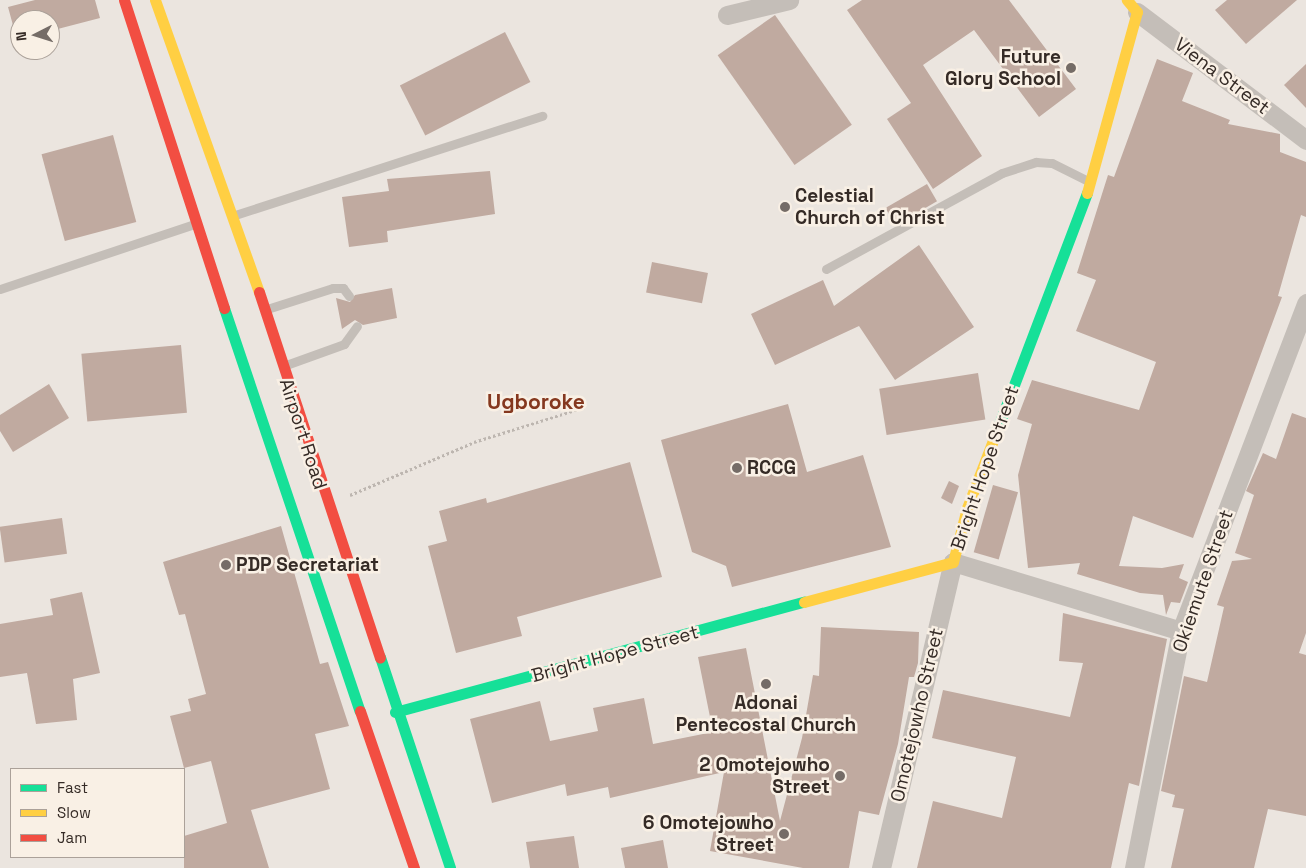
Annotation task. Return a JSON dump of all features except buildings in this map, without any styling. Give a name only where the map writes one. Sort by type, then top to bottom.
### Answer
[{"type":"main road","name":"Airport Road","points":[[124,0],[414,868]]},
{"type":"main road","name":"Airport Road","points":[[155,0],[265,310],[280,367],[395,712],[450,868]]},
{"type":"main road","name":"Bright Hope Street","points":[[395,712],[953,562],[967,508],[1091,182],[1132,6]]},
{"type":"street","points":[[727,15],[789,0]]},
{"type":"street","name":"Viena Street","points":[[1132,6],[1306,140]]},
{"type":"street","name":"Okiemute Street","points":[[1134,868],[1181,632],[1306,303]]},
{"type":"street","points":[[953,562],[1181,632]]},
{"type":"street","name":"Omotejowho Street","points":[[881,868],[953,562]]},
{"type":"lane","points":[[231,216],[542,116]]},
{"type":"lane","points":[[826,269],[1019,167],[1036,162],[1052,163],[1091,182]]},
{"type":"lane","points":[[0,289],[198,223]]},
{"type":"lane","points":[[265,310],[333,288],[343,288],[349,296]]},
{"type":"lane","points":[[280,367],[344,344],[357,326]]},
{"type":"path","points":[[327,505],[474,442],[585,407]]},
{"type":"traffic: fast","points":[[995,435],[1087,193]]},
{"type":"traffic: fast","points":[[224,308],[360,711]]},
{"type":"traffic: fast","points":[[395,712],[804,602]]},
{"type":"traffic: fast","points":[[380,657],[450,868]]},
{"type":"traffic: slow","points":[[155,0],[259,292]]},
{"type":"traffic: slow","points":[[1087,193],[1137,12],[1127,0]]},
{"type":"traffic: slow","points":[[804,602],[953,562],[967,508],[995,435]]},
{"type":"traffic: jam","points":[[124,0],[224,308]]},
{"type":"traffic: jam","points":[[259,292],[380,657]]},
{"type":"traffic: jam","points":[[360,711],[414,868]]},
{"type":"place","name":"Future Glory School","points":[[1071,68]]},
{"type":"place","name":"Celestial Church of Christ","points":[[785,207]]},
{"type":"place","name":"RCCG","points":[[737,468]]},
{"type":"place","name":"PDP Secretariat","points":[[226,565]]},
{"type":"place","name":"Adonai Pentecostal Church","points":[[766,684]]},
{"type":"place","name":"2 Omotejowho Street","points":[[840,776]]},
{"type":"place","name":"6 Omotejowho Street","points":[[784,834]]},
{"type":"district","name":"Ugboroke","points":[[536,402]]}]
